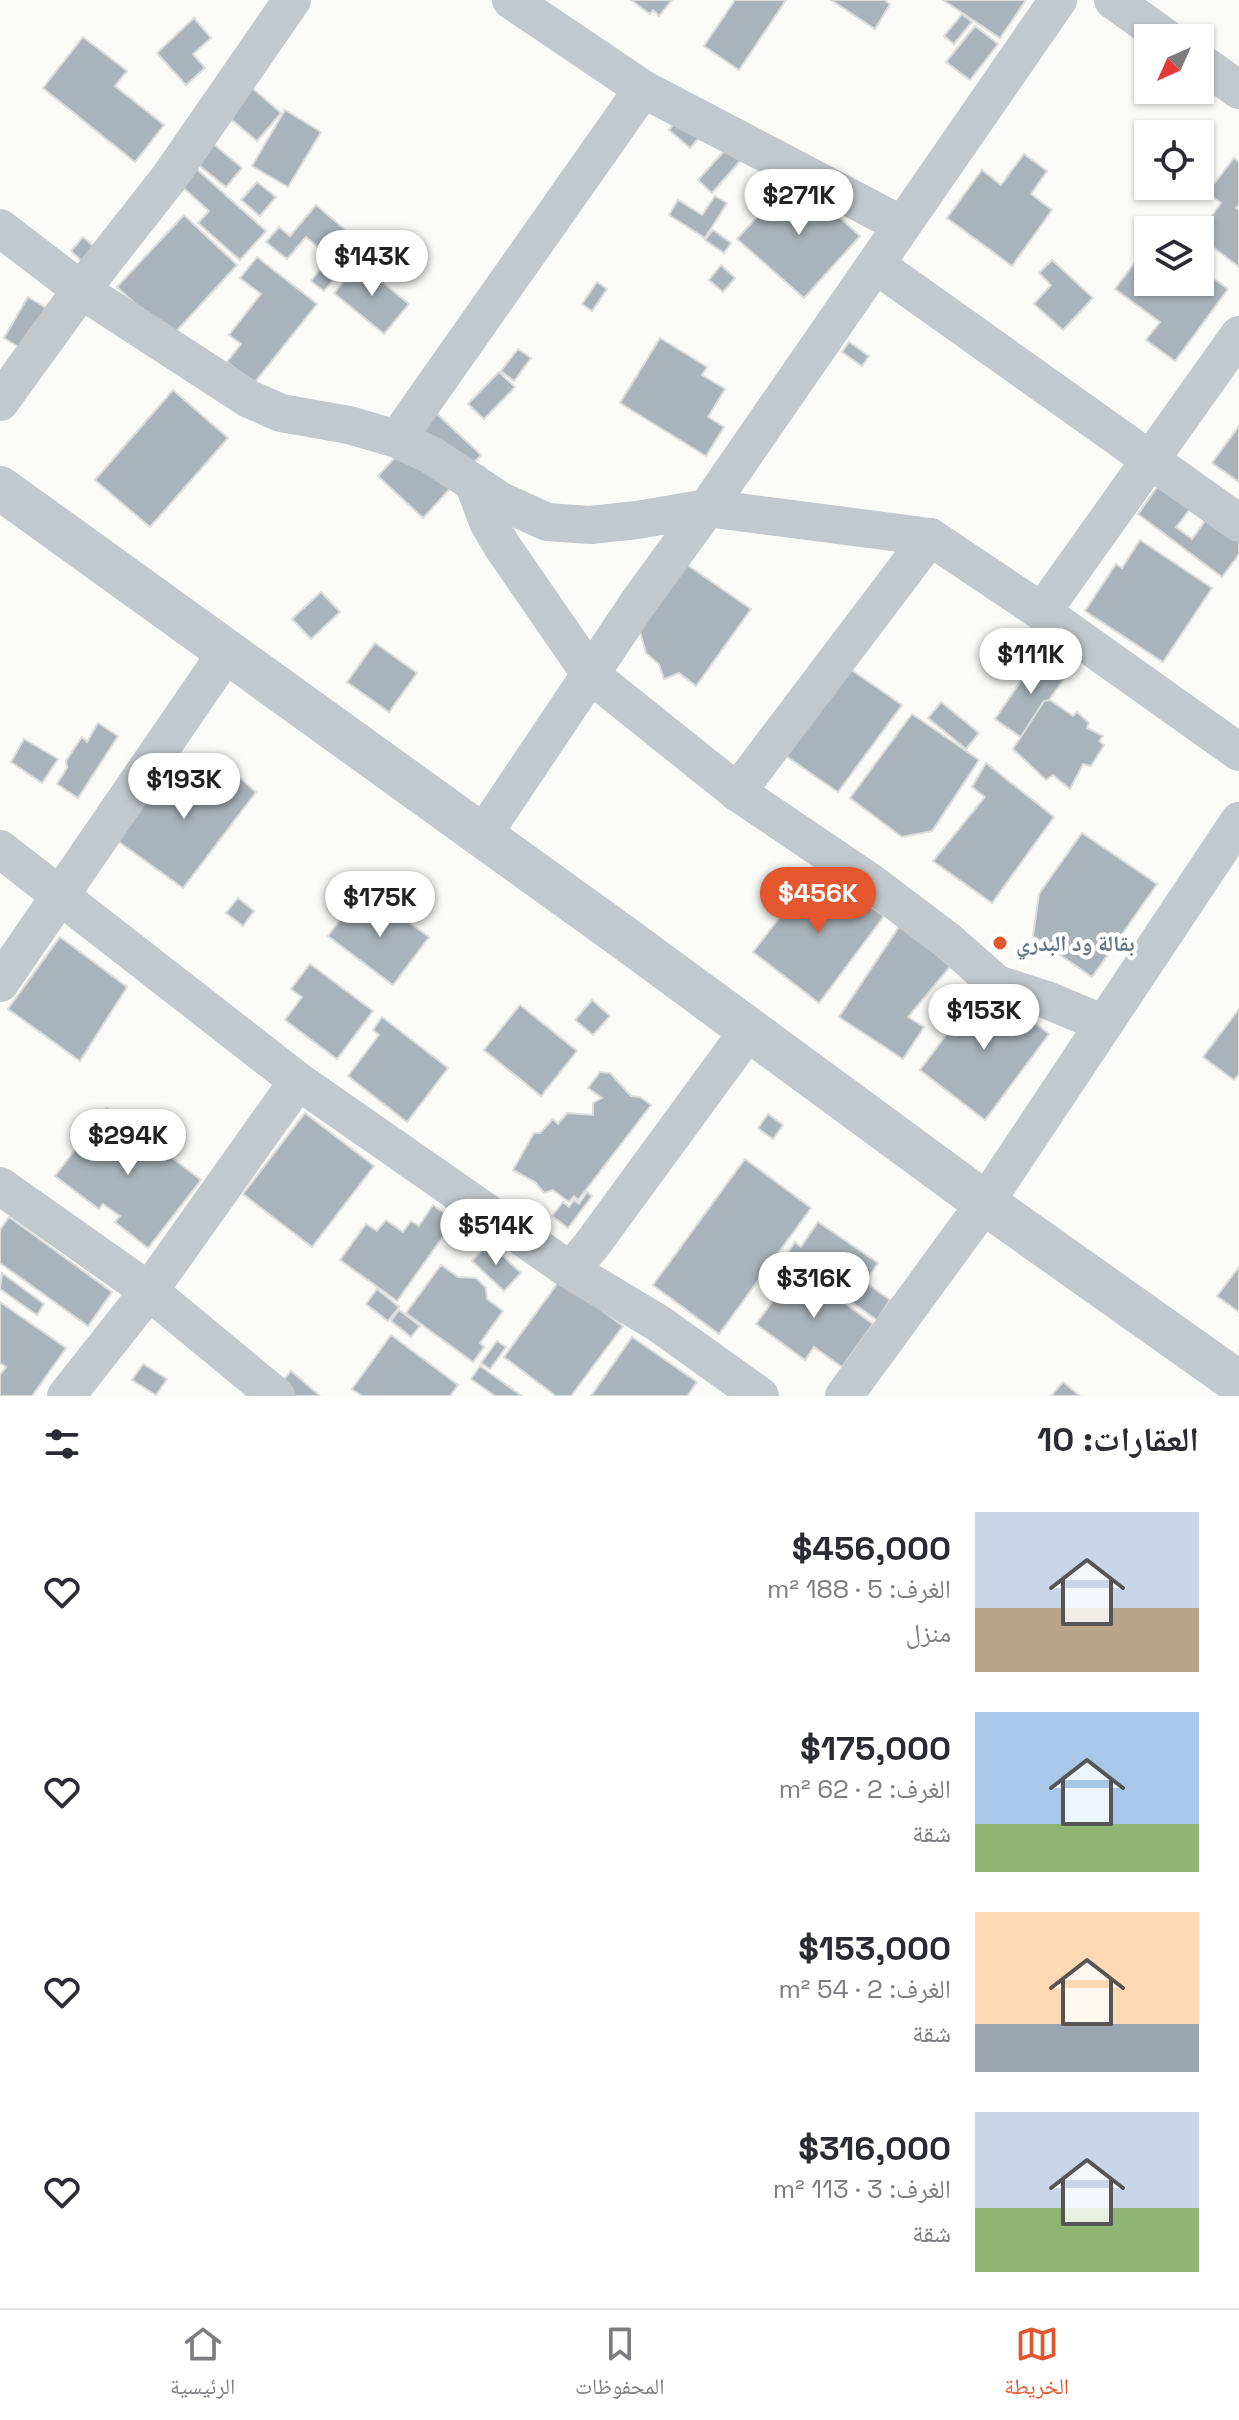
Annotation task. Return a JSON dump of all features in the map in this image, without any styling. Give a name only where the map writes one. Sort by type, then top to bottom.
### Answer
[{"type":"street","points":[[0,402],[81,290],[169,178],[292,0]]},
{"type":"street","points":[[511,0],[643,89],[902,225]]},
{"type":"street","points":[[482,836],[638,603],[1058,0]]},
{"type":"street","points":[[1113,0],[1146,24]]},
{"type":"street","points":[[1214,72],[1239,90]]},
{"type":"street","points":[[397,439],[643,89]]},
{"type":"street","points":[[0,228],[81,290],[249,399],[281,413],[349,425],[397,439],[431,455],[501,501],[547,522],[606,523],[707,508],[930,537],[1042,612],[1239,752]]},
{"type":"street","points":[[876,265],[1239,523]]},
{"type":"street","points":[[1042,612],[1239,335]]},
{"type":"street","points":[[473,482],[488,522],[502,546],[591,675],[737,792],[870,882],[948,941],[997,984],[1047,1000],[1102,1023]]},
{"type":"street","points":[[0,488],[985,1203],[1239,1383]]},
{"type":"street","points":[[737,792],[930,537]]},
{"type":"street","points":[[0,983],[227,652]]},
{"type":"street","points":[[844,1396],[985,1203],[1239,821]]},
{"type":"street","points":[[0,849],[298,1081],[568,1269],[658,1323],[760,1396]]},
{"type":"street","points":[[568,1269],[591,1246],[749,1030]]},
{"type":"street","points":[[66,1396],[149,1291],[298,1081]]},
{"type":"street","points":[[0,1186],[149,1291],[276,1396]]},
{"type":"building","points":[[631,0],[672,0],[659,16],[653,10],[650,14]]},
{"type":"building","points":[[735,0],[786,0],[739,70],[704,46]]},
{"type":"building","points":[[831,0],[884,0],[890,4],[875,29]]},
{"type":"building","points":[[943,0],[1026,0],[1000,38]]},
{"type":"building","points":[[962,14],[972,22],[954,44],[944,36]]},
{"type":"building","points":[[194,18],[211,38],[193,54],[205,68],[186,85],[157,53]]},
{"type":"building","points":[[975,26],[998,44],[970,80],[946,62]]},
{"type":"building","points":[[83,37],[127,71],[115,86],[164,125],[135,162],[43,88]]},
{"type":"building","points":[[250,86],[281,113],[257,141],[226,115]]},
{"type":"building","points":[[285,110],[321,132],[288,187],[252,166]]},
{"type":"building","points":[[685,111],[706,130],[690,148],[669,130]]},
{"type":"building","points":[[734,140],[748,152],[712,193],[698,180]]},
{"type":"building","points":[[211,142],[242,168],[226,187],[195,162]]},
{"type":"building","points":[[1024,154],[1047,171],[1031,194],[1052,210],[1012,266],[947,218],[982,170],[1001,185]]},
{"type":"building","points":[[1234,158],[1239,162],[1239,205],[1236,208],[1239,210],[1239,267],[1214,248],[1214,216],[1212,216],[1221,203],[1214,198],[1214,184]]},
{"type":"building","points":[[192,165],[266,231],[240,260],[198,223],[209,211],[177,182]]},
{"type":"building","points":[[794,176],[860,236],[804,298],[737,239]]},
{"type":"building","points":[[257,182],[276,197],[260,216],[241,200]]},
{"type":"building","points":[[715,196],[727,203],[705,238],[669,215],[678,200],[702,215]]},
{"type":"building","points":[[316,205],[363,245],[324,291],[311,281],[330,257],[306,237],[287,259],[266,242],[279,227],[290,236]]},
{"type":"building","points":[[184,215],[237,265],[171,337],[117,287]]},
{"type":"building","points":[[713,230],[731,243],[724,253],[705,240]]},
{"type":"building","points":[[83,237],[97,249],[85,264],[71,251]]},
{"type":"building","points":[[257,257],[317,304],[254,383],[227,362],[241,344],[229,335],[261,294],[240,278]]},
{"type":"building","points":[[1052,260],[1093,298],[1063,330],[1034,304],[1051,285],[1039,273]]},
{"type":"building","points":[[359,263],[409,304],[384,334],[334,293]]},
{"type":"building","points":[[1134,264],[1134,296],[1214,296],[1214,279],[1228,289],[1175,361],[1146,340],[1160,322],[1115,289]]},
{"type":"building","points":[[721,265],[735,278],[723,292],[709,280]]},
{"type":"building","points":[[597,282],[607,289],[592,311],[582,304]]},
{"type":"building","points":[[28,297],[51,311],[27,352],[4,338]]},
{"type":"building","points":[[660,338],[707,367],[702,375],[725,389],[708,417],[724,427],[706,456],[620,403]]},
{"type":"building","points":[[849,342],[869,356],[862,366],[842,352]]},
{"type":"building","points":[[518,349],[531,358],[514,381],[501,371]]},
{"type":"building","points":[[499,372],[515,387],[484,419],[468,404]]},
{"type":"building","points":[[173,390],[228,438],[150,527],[95,480]]},
{"type":"building","points":[[436,413],[481,455],[423,518],[378,476]]},
{"type":"building","points":[[1239,426],[1239,482],[1212,463]]},
{"type":"building","points":[[1166,475],[1198,499],[1176,527],[1192,539],[1220,500],[1239,515],[1239,554],[1222,577],[1138,514]]},
{"type":"building","points":[[1140,540],[1212,588],[1163,662],[1085,611],[1116,564],[1122,568]]},
{"type":"building","points":[[680,560],[751,609],[696,686],[679,673],[664,679],[659,664],[646,653],[638,624]]},
{"type":"building","points":[[321,592],[340,612],[311,639],[292,619]]},
{"type":"building","points":[[375,643],[417,673],[389,712],[347,682]]},
{"type":"building","points":[[1040,653],[1068,673],[1022,738],[995,719]]},
{"type":"building","points":[[837,660],[902,705],[838,792],[780,752]]},
{"type":"building","points":[[1050,700],[1073,716],[1077,712],[1089,723],[1087,728],[1103,736],[1099,741],[1104,745],[1091,766],[1083,764],[1070,789],[1053,775],[1046,780],[1013,749],[1044,701]]},
{"type":"building","points":[[941,702],[979,733],[966,749],[928,718]]},
{"type":"building","points":[[912,714],[979,760],[932,831],[902,837],[850,798]]},
{"type":"building","points":[[98,723],[118,736],[78,798],[57,784],[67,768],[66,761],[82,737],[87,742]]},
{"type":"building","points":[[24,739],[58,759],[42,783],[11,762]]},
{"type":"building","points":[[192,759],[222,784],[234,773],[256,792],[183,888],[115,839],[149,785],[163,795]]},
{"type":"building","points":[[986,763],[1054,817],[992,903],[933,861],[985,797],[972,787]]},
{"type":"building","points":[[1082,833],[1157,884],[1092,977],[1033,936],[1039,894]]},
{"type":"building","points":[[817,869],[884,916],[819,1003],[753,952]]},
{"type":"building","points":[[374,897],[429,937],[393,985],[328,936],[350,907],[360,915]]},
{"type":"building","points":[[238,898],[254,911],[243,926],[226,913]]},
{"type":"building","points":[[901,924],[953,963],[908,1017],[924,1027],[903,1059],[839,1017]]},
{"type":"building","points":[[60,937],[127,987],[80,1061],[8,1009]]},
{"type":"building","points":[[310,964],[373,1011],[337,1059],[285,1020],[302,997],[291,989]]},
{"type":"building","points":[[984,984],[1049,1034],[985,1120],[920,1070]]},
{"type":"building","points":[[592,1000],[610,1016],[593,1035],[575,1020]]},
{"type":"building","points":[[520,1005],[577,1051],[541,1096],[484,1050]]},
{"type":"building","points":[[1239,1009],[1239,1074],[1234,1080],[1203,1057]]},
{"type":"building","points":[[382,1017],[448,1068],[407,1122],[348,1076],[379,1035],[373,1030]]},
{"type":"building","points":[[600,1072],[610,1073],[631,1096],[640,1097],[651,1105],[578,1200],[574,1196],[569,1202],[553,1190],[544,1193],[535,1182],[513,1170],[534,1133],[540,1133],[553,1119],[558,1124],[567,1113],[593,1115],[593,1103],[602,1098],[588,1088]]},
{"type":"building","points":[[107,1108],[201,1180],[148,1248],[115,1222],[120,1216],[103,1204],[99,1209],[55,1176]]},
{"type":"building","points":[[305,1113],[374,1166],[312,1247],[243,1194]]},
{"type":"building","points":[[768,1114],[783,1125],[773,1139],[758,1128]]},
{"type":"building","points":[[745,1159],[811,1208],[719,1334],[653,1285]]},
{"type":"building","points":[[587,1192],[592,1196],[568,1228],[552,1216],[563,1202],[569,1207],[574,1200],[579,1204]]},
{"type":"building","points":[[433,1205],[454,1221],[397,1301],[340,1260],[366,1224],[377,1231],[386,1220],[403,1232],[411,1221],[419,1226]]},
{"type":"building","points":[[9,1217],[112,1292],[88,1326],[0,1263],[0,1230]]},
{"type":"building","points":[[818,1222],[878,1263],[865,1282],[890,1300],[877,1320],[786,1256],[795,1242],[801,1247]]},
{"type":"building","points":[[489,1243],[521,1273],[504,1291],[472,1261]]},
{"type":"building","points":[[441,1265],[458,1277],[476,1278],[486,1288],[487,1299],[503,1311],[480,1343],[484,1347],[473,1362],[406,1313]]},
{"type":"building","points":[[1239,1267],[1239,1312],[1217,1296]]},
{"type":"building","points":[[797,1268],[873,1324],[842,1367],[814,1347],[805,1360],[756,1324]]},
{"type":"building","points":[[2,1273],[44,1304],[37,1315],[0,1289]]},
{"type":"building","points":[[560,1280],[623,1326],[571,1396],[556,1396],[504,1357]]},
{"type":"building","points":[[377,1289],[399,1307],[388,1321],[366,1304]]},
{"type":"building","points":[[0,1302],[66,1348],[32,1396],[0,1396],[0,1375],[6,1367],[0,1363]]},
{"type":"building","points":[[399,1310],[420,1326],[411,1337],[391,1321]]},
{"type":"building","points":[[391,1335],[458,1385],[450,1396],[362,1396],[352,1389]]},
{"type":"building","points":[[632,1337],[697,1382],[687,1396],[591,1396]]},
{"type":"building","points":[[497,1341],[506,1347],[490,1369],[481,1363]]},
{"type":"building","points":[[143,1364],[167,1379],[156,1395],[132,1380]]},
{"type":"building","points":[[480,1366],[522,1396],[495,1396],[471,1379]]},
{"type":"building","points":[[291,1371],[320,1396],[284,1396],[276,1389]]},
{"type":"building","points":[[1063,1382],[1080,1396],[1051,1396]]},
{"type":"place","name":"بقالة ود البدري","points":[[1000,943]]}]
